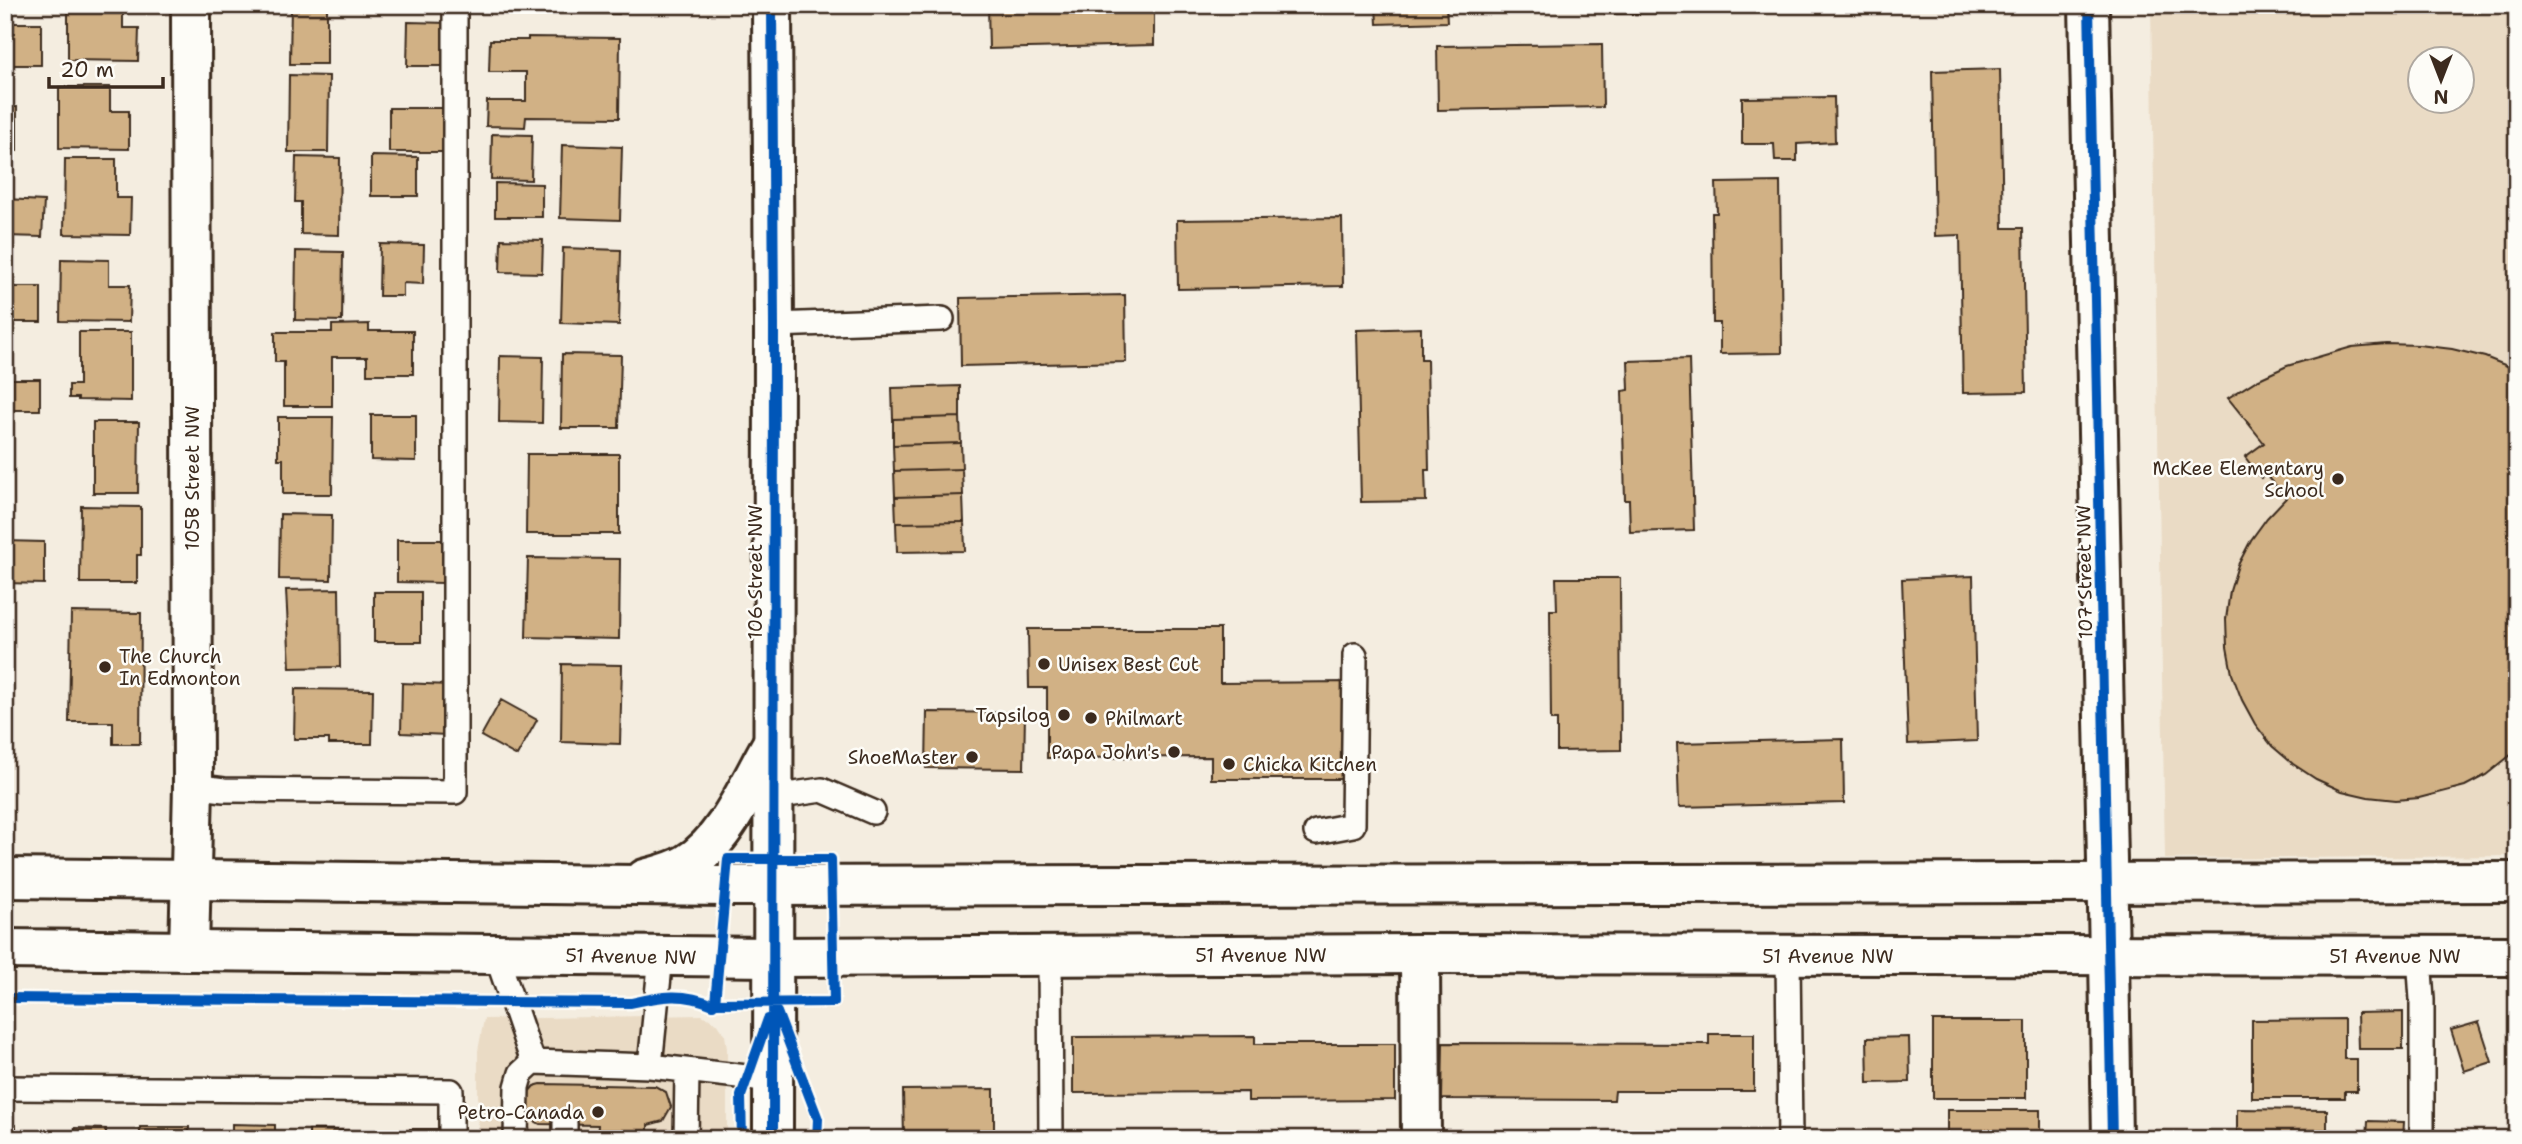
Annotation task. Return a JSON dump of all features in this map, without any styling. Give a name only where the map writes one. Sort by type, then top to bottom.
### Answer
[{"type":"main road","name":"105B Street NW","points":[[189,951],[192,882],[191,5]]},
{"type":"main road","name":"106 Street NW","points":[[772,5],[773,1139]]},
{"type":"main road","name":"107 Street NW","points":[[2089,5],[2112,1139]]},
{"type":"main road","points":[[624,885],[671,872],[687,864],[712,844],[772,744]]},
{"type":"main road","points":[[5,878],[774,886],[2517,882]]},
{"type":"main road","name":"51 Avenue NW","points":[[5,949],[773,957],[1420,954],[2517,956]]},
{"type":"main road","points":[[1420,954],[1421,1139]]},
{"type":"lane","points":[[192,786],[224,790],[455,792],[455,5]]},
{"type":"lane","points":[[774,325],[942,319]]},
{"type":"lane","points":[[1316,832],[1353,825],[1355,655]]},
{"type":"lane","points":[[773,797],[822,790],[873,812]]},
{"type":"lane","points":[[496,954],[533,1062]]},
{"type":"lane","points":[[650,1066],[661,956]]},
{"type":"lane","points":[[1788,956],[1790,1139]]},
{"type":"lane","points":[[2419,956],[2422,1000],[2422,1139]]},
{"type":"lane","points":[[1050,957],[1051,1139]]},
{"type":"lane","points":[[533,1062],[565,1074],[620,1075],[650,1066],[773,1080]]},
{"type":"lane","points":[[516,1139],[517,1087],[521,1073],[533,1062]]},
{"type":"lane","points":[[686,1139],[687,1071]]},
{"type":"lane","points":[[5,1088],[451,1091],[451,1139]]},
{"type":"shaded area","name":"McKee Elementary School","points":[[2151,5],[2517,5],[2517,856],[2165,859]]},
{"type":"shaded area","points":[[702,1015],[717,1023],[725,1035],[727,1139],[478,1139],[478,1051],[484,1019]]},
{"type":"building","points":[[68,5],[123,5],[123,28],[139,28],[138,61],[68,60]]},
{"type":"building","points":[[291,5],[327,5],[327,64],[290,64]]},
{"type":"building","points":[[526,5],[619,5],[619,14],[526,13]]},
{"type":"building","points":[[988,5],[1154,5],[1154,45],[989,49]]},
{"type":"building","points":[[1376,5],[1446,5],[1447,22],[1377,24]]},
{"type":"building","points":[[1605,5],[1669,5],[1669,13],[1605,14]]},
{"type":"building","points":[[408,22],[449,23],[448,66],[407,66]]},
{"type":"building","points":[[5,23],[41,23],[41,65],[5,65]]},
{"type":"building","points":[[528,37],[620,38],[619,118],[526,117],[525,127],[486,126],[487,101],[526,101],[526,72],[489,72],[490,40],[528,40]]},
{"type":"building","points":[[1602,44],[1603,107],[1438,110],[1437,46]]},
{"type":"building","points":[[2000,69],[2003,228],[2023,228],[2026,392],[1963,393],[1960,235],[1935,236],[1932,71]]},
{"type":"building","points":[[289,75],[329,76],[328,152],[288,152]]},
{"type":"building","points":[[59,87],[110,87],[110,111],[129,111],[129,149],[59,148]]},
{"type":"building","points":[[1834,97],[1835,142],[1797,144],[1797,161],[1775,161],[1774,144],[1742,144],[1742,98]]},
{"type":"building","points":[[5,107],[17,107],[17,151],[5,151]]},
{"type":"building","points":[[389,108],[448,108],[448,152],[389,152]]},
{"type":"building","points":[[492,134],[532,135],[531,180],[491,179]]},
{"type":"building","points":[[562,145],[622,147],[620,220],[560,218]]},
{"type":"building","points":[[371,156],[418,157],[418,196],[371,196]]},
{"type":"building","points":[[296,157],[340,158],[339,235],[301,234],[301,202],[295,202]]},
{"type":"building","points":[[65,159],[116,159],[116,198],[131,198],[130,235],[64,234]]},
{"type":"building","points":[[1780,182],[1782,353],[1720,354],[1720,323],[1713,323],[1712,213],[1717,213],[1716,183]]},
{"type":"building","points":[[495,183],[542,184],[542,217],[495,217]]},
{"type":"building","points":[[5,199],[44,201],[42,237],[5,236]]},
{"type":"building","points":[[1342,218],[1343,286],[1178,289],[1177,220]]},
{"type":"building","points":[[501,239],[543,240],[542,273],[500,272]]},
{"type":"building","points":[[380,244],[424,245],[423,284],[403,283],[403,296],[379,296]]},
{"type":"building","points":[[563,248],[621,250],[619,325],[561,323]]},
{"type":"building","points":[[296,251],[343,252],[342,321],[295,320]]},
{"type":"building","points":[[61,259],[109,260],[109,285],[130,285],[129,322],[60,321]]},
{"type":"building","points":[[5,287],[41,287],[41,322],[5,322]]},
{"type":"building","points":[[1125,295],[1126,362],[961,366],[960,298]]},
{"type":"building","points":[[369,324],[369,331],[413,331],[413,374],[367,374],[367,357],[332,357],[332,406],[284,406],[284,362],[275,362],[275,332],[332,332],[332,325]]},
{"type":"building","points":[[1421,328],[1421,359],[1427,359],[1429,470],[1425,470],[1426,501],[1361,502],[1357,330]]},
{"type":"building","points":[[79,332],[131,332],[131,401],[69,398],[69,385],[79,385]]},
{"type":"building","points":[[2386,344],[2452,349],[2485,357],[2517,370],[2517,750],[2486,775],[2465,786],[2419,798],[2396,800],[2342,791],[2316,779],[2272,746],[2255,724],[2232,674],[2226,619],[2230,591],[2238,565],[2251,540],[2286,498],[2266,474],[2261,478],[2245,457],[2264,443],[2228,398],[2287,366],[2352,347]]},
{"type":"building","points":[[562,354],[621,355],[619,428],[561,428]]},
{"type":"building","points":[[500,356],[543,357],[542,423],[499,422]]},
{"type":"building","points":[[1689,359],[1694,530],[1630,532],[1629,500],[1625,500],[1622,391],[1629,390],[1628,361]]},
{"type":"building","points":[[5,379],[40,379],[40,410],[5,410]]},
{"type":"building","points":[[960,386],[960,417],[893,419],[892,388]]},
{"type":"building","points":[[371,415],[416,415],[416,461],[371,460]]},
{"type":"building","points":[[278,417],[333,417],[332,494],[283,494],[283,459],[278,459]]},
{"type":"building","points":[[960,417],[961,443],[893,445],[893,419]]},
{"type":"building","points":[[93,422],[139,422],[138,493],[93,493]]},
{"type":"building","points":[[961,443],[962,469],[894,471],[893,445]]},
{"type":"building","points":[[527,454],[619,454],[619,534],[526,534]]},
{"type":"building","points":[[962,469],[963,495],[895,497],[894,471]]},
{"type":"building","points":[[963,495],[964,522],[896,523],[895,497]]},
{"type":"building","points":[[81,506],[141,507],[141,555],[137,555],[137,583],[80,583]]},
{"type":"building","points":[[280,514],[332,515],[331,580],[279,579]]},
{"type":"building","points":[[964,522],[965,551],[897,552],[896,523]]},
{"type":"building","points":[[397,540],[443,540],[443,583],[397,582]]},
{"type":"building","points":[[5,541],[44,542],[44,584],[5,583]]},
{"type":"building","points":[[528,558],[620,559],[619,639],[526,637]]},
{"type":"building","points":[[1973,576],[1977,741],[1908,744],[1902,579]]},
{"type":"building","points":[[1556,578],[1620,578],[1621,750],[1557,751],[1557,720],[1551,720],[1550,610],[1557,610]]},
{"type":"building","points":[[339,589],[340,667],[290,668],[286,590]]},
{"type":"building","points":[[374,592],[421,592],[421,642],[374,642]]},
{"type":"building","name":"The Church In Edmonton","points":[[71,612],[141,613],[140,744],[113,744],[113,722],[69,722]]},
{"type":"building","points":[[1028,629],[1220,629],[1220,683],[1348,682],[1348,779],[1211,779],[1211,757],[1047,758],[1047,688],[1029,688]]},
{"type":"building","points":[[562,664],[622,665],[620,744],[561,742]]},
{"type":"building","points":[[402,683],[449,685],[448,735],[401,733]]},
{"type":"building","points":[[295,689],[373,690],[372,744],[329,744],[329,739],[294,739]]},
{"type":"building","points":[[501,700],[537,720],[517,756],[481,736]]},
{"type":"building","points":[[927,712],[1025,713],[1024,769],[926,768]]},
{"type":"building","points":[[1843,739],[1844,803],[1679,807],[1677,743]]},
{"type":"building","points":[[2403,1012],[2403,1049],[2358,1049],[2357,1013]]},
{"type":"building","points":[[2344,1019],[2344,1059],[2357,1059],[2357,1091],[2345,1091],[2345,1098],[2252,1098],[2252,1020]]},
{"type":"building","points":[[1933,1021],[2026,1021],[2026,1098],[1933,1098]]},
{"type":"building","points":[[2479,1022],[2492,1062],[2464,1071],[2451,1030]]},
{"type":"building","points":[[1709,1034],[1754,1034],[1754,1091],[1615,1091],[1614,1100],[1442,1099],[1443,1043],[1709,1044]]},
{"type":"building","points":[[1255,1036],[1255,1044],[1395,1044],[1395,1100],[1248,1101],[1248,1092],[1073,1093],[1073,1037]]},
{"type":"building","points":[[1909,1037],[1910,1082],[1868,1083],[1867,1038]]},
{"type":"building","name":"Petro-Canada","points":[[534,1086],[655,1086],[666,1092],[671,1107],[663,1121],[648,1125],[648,1139],[597,1139],[598,1125],[540,1124],[531,1119],[527,1113],[527,1094]]},
{"type":"building","points":[[994,1089],[994,1139],[904,1139],[903,1090]]},
{"type":"building","points":[[2237,1109],[2327,1110],[2327,1139],[2237,1139]]},
{"type":"building","points":[[1947,1110],[2040,1110],[2040,1139],[1947,1139]]},
{"type":"building","points":[[2368,1121],[2404,1122],[2403,1139],[2367,1139]]},
{"type":"building","points":[[232,1124],[275,1125],[275,1139],[232,1139]]},
{"type":"building","points":[[5,1125],[16,1125],[16,1139],[5,1139]]},
{"type":"building","points":[[140,1127],[189,1127],[189,1139],[140,1139]]},
{"type":"building","points":[[75,1128],[106,1129],[106,1139],[75,1139]]},
{"type":"building","points":[[410,1129],[450,1129],[450,1139],[410,1139]]},
{"type":"building","points":[[309,1130],[364,1131],[364,1139],[309,1139]]},
{"type":"cycle path","points":[[772,5],[773,1139]]},
{"type":"cycle path","points":[[2089,5],[2112,1139]]},
{"type":"cycle path","points":[[5,998],[631,1003],[672,996],[692,998],[713,1005],[834,1002],[831,859],[728,859],[715,1003]]},
{"type":"cycle path","points":[[777,1012],[818,1119],[817,1139]]},
{"type":"cycle path","points":[[742,1139],[741,1096],[768,1019]]},
{"type":"place","name":"McKee Elementary School","points":[[2338,479]]},
{"type":"place","name":"Unisex Best Cut","points":[[1044,664]]},
{"type":"place","name":"The Church In Edmonton","points":[[105,667]]},
{"type":"place","name":"Tapsilog","points":[[1064,715]]},
{"type":"place","name":"Philmart","points":[[1091,718]]},
{"type":"place","name":"Papa John's","points":[[1174,752]]},
{"type":"place","name":"ShoeMaster","points":[[972,757]]},
{"type":"place","name":"Chicka Kitchen","points":[[1229,764]]},
{"type":"place","name":"Petro-Canada","points":[[598,1112]]}]
